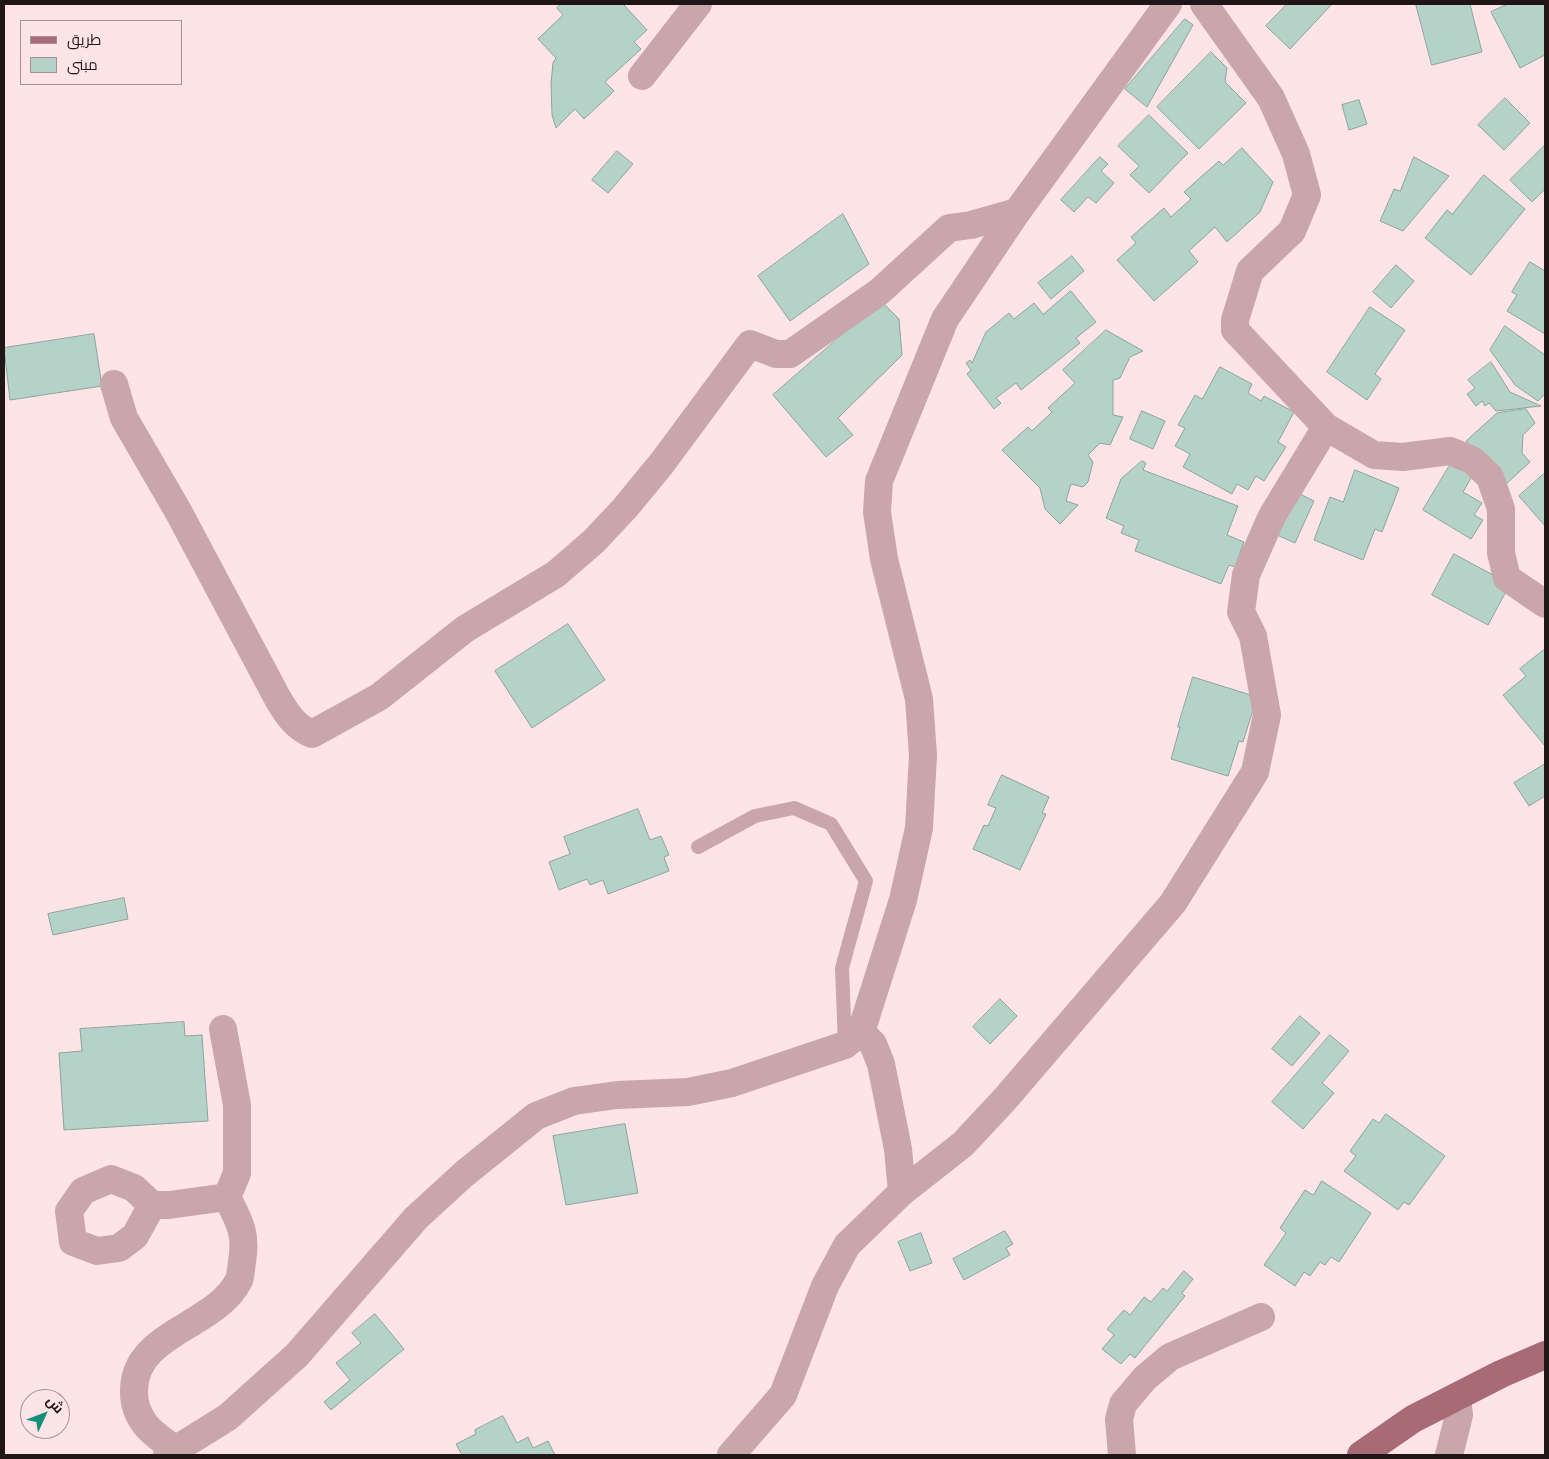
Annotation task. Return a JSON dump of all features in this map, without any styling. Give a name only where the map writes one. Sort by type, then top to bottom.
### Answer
[{"type":"main road","points":[[1361,1455],[1413,1419],[1501,1374],[1545,1355]]},
{"type":"street","points":[[642,76],[698,4]]},
{"type":"street","points":[[853,1039],[903,900],[919,828],[923,755],[920,699],[884,559],[877,512],[879,481],[945,319],[1017,212],[1168,4]]},
{"type":"street","points":[[1204,4],[1271,98],[1296,154],[1307,195],[1292,231],[1250,271],[1235,320],[1234,330],[1326,426],[1374,455],[1403,458],[1450,451],[1472,460],[1490,477],[1500,509],[1501,553],[1507,578],[1545,604]]},
{"type":"street","points":[[114,384],[124,418],[178,511],[286,714],[300,729],[312,734],[379,697],[465,629],[556,574],[594,541],[625,508],[662,463],[750,344],[776,354],[790,354],[879,292],[949,228],[971,225],[1017,212]]},
{"type":"street","points":[[731,1455],[783,1394],[825,1286],[847,1245],[902,1192],[963,1144],[1005,1099],[1173,903],[1255,772],[1267,715],[1253,636],[1241,612],[1246,575],[1272,516],[1326,426]]},
{"type":"street","points":[[223,1029],[237,1105],[237,1173],[227,1197],[244,1230],[244,1251],[239,1280],[224,1301],[164,1340],[143,1359],[134,1380],[134,1403],[145,1424],[172,1453],[228,1417],[297,1355],[416,1218],[464,1174],[536,1116],[574,1101],[617,1095],[688,1092],[732,1083],[853,1039],[873,1044],[881,1064],[898,1148],[902,1192]]},
{"type":"street","points":[[152,1205],[169,1205],[227,1197]]},
{"type":"street","points":[[1122,1455],[1119,1419],[1123,1404],[1145,1378],[1170,1357],[1261,1316]]},
{"type":"street","points":[[1449,1455],[1458,1415],[1458,1397]]},
{"type":"lane","points":[[698,847],[756,816],[794,808],[831,824],[866,882],[842,968],[853,1039]]},
{"type":"building","points":[[561,4],[623,4],[647,30],[634,42],[641,49],[605,82],[614,91],[584,119],[575,109],[556,128],[552,115],[551,83],[553,63],[556,58],[538,39],[563,15],[557,8]]},
{"type":"building","points":[[1287,4],[1332,4],[1290,49],[1266,26]]},
{"type":"building","points":[[1416,4],[1470,4],[1482,52],[1432,65]]},
{"type":"building","points":[[1508,4],[1545,4],[1545,55],[1520,68],[1491,12]]},
{"type":"building","points":[[1185,19],[1193,25],[1147,107],[1125,89]]},
{"type":"building","points":[[1211,52],[1227,68],[1225,82],[1246,103],[1199,149],[1157,107]]},
{"type":"building","points":[[1505,98],[1530,123],[1504,150],[1478,125]]},
{"type":"building","points":[[1359,100],[1367,124],[1349,130],[1342,105]]},
{"type":"building","points":[[1149,115],[1188,153],[1149,193],[1130,175],[1139,166],[1118,146]]},
{"type":"building","points":[[1545,145],[1545,189],[1532,202],[1510,180]]},
{"type":"building","points":[[1242,148],[1273,182],[1260,212],[1227,242],[1215,227],[1189,251],[1198,262],[1154,301],[1117,260],[1136,243],[1131,237],[1164,208],[1171,217],[1191,199],[1184,192],[1219,161],[1223,165]]},
{"type":"building","points":[[617,151],[633,164],[608,193],[592,180]]},
{"type":"building","points":[[1100,157],[1108,164],[1101,171],[1114,183],[1096,203],[1088,197],[1074,212],[1061,200]]},
{"type":"building","points":[[1414,157],[1449,176],[1403,231],[1380,221],[1394,189],[1400,191]]},
{"type":"building","points":[[1484,175],[1525,209],[1471,275],[1425,238],[1447,210],[1452,214]]},
{"type":"building","points":[[843,214],[869,264],[790,321],[758,276]]},
{"type":"building","points":[[1072,256],[1084,271],[1051,299],[1038,283]]},
{"type":"building","points":[[1530,262],[1545,271],[1545,334],[1507,311],[1517,295],[1512,292]]},
{"type":"building","points":[[1396,265],[1414,281],[1391,308],[1373,292]]},
{"type":"building","points":[[1071,291],[1096,322],[1076,338],[1080,343],[1021,390],[1016,383],[996,398],[1001,403],[994,409],[967,374],[971,370],[966,363],[970,360],[972,363],[986,332],[1009,313],[1014,319],[1034,303],[1043,314]]},
{"type":"building","points":[[881,301],[899,319],[902,355],[838,418],[853,435],[826,457],[773,395]]},
{"type":"building","points":[[1370,307],[1405,330],[1375,374],[1381,379],[1367,400],[1327,372]]},
{"type":"building","points":[[1505,326],[1545,355],[1545,394],[1538,401],[1515,385],[1490,350]]},
{"type":"building","points":[[1106,330],[1143,351],[1130,357],[1120,378],[1113,380],[1113,415],[1123,417],[1110,445],[1100,443],[1088,455],[1093,462],[1088,482],[1083,487],[1071,484],[1066,501],[1078,505],[1060,524],[1045,509],[1040,488],[1002,450],[1028,427],[1032,431],[1052,412],[1048,408],[1075,383],[1063,370]]},
{"type":"building","points":[[94,334],[102,386],[10,400],[4,348]]},
{"type":"building","points":[[1491,362],[1510,392],[1541,406],[1496,411],[1489,403],[1485,406],[1482,401],[1476,406],[1467,394],[1475,388],[1468,380]]},
{"type":"building","points":[[1220,367],[1252,384],[1248,393],[1261,401],[1264,396],[1294,412],[1278,442],[1286,447],[1264,481],[1256,476],[1248,490],[1237,484],[1232,494],[1183,467],[1190,454],[1175,446],[1185,428],[1178,425],[1195,395],[1202,399]]},
{"type":"building","points":[[1526,409],[1535,423],[1523,435],[1522,453],[1530,462],[1506,484],[1466,441],[1497,413]]},
{"type":"building","points":[[1142,411],[1165,421],[1153,449],[1130,439]]},
{"type":"building","points":[[1453,460],[1474,473],[1463,492],[1482,503],[1474,515],[1483,520],[1471,539],[1423,510]]},
{"type":"building","points":[[1142,461],[1146,463],[1143,470],[1238,506],[1227,535],[1244,542],[1235,567],[1229,565],[1221,584],[1135,551],[1139,540],[1121,533],[1124,526],[1106,518],[1121,479]]},
{"type":"building","points":[[1355,470],[1399,488],[1382,532],[1375,529],[1363,560],[1314,540],[1330,497],[1343,502]]},
{"type":"building","points":[[1545,473],[1545,526],[1519,496]]},
{"type":"building","points":[[1296,492],[1314,501],[1295,543],[1277,535]]},
{"type":"building","points":[[1454,554],[1510,584],[1488,625],[1432,595]]},
{"type":"building","points":[[568,624],[605,680],[532,728],[495,671]]},
{"type":"building","points":[[1545,649],[1545,746],[1503,695],[1526,676],[1520,669]]},
{"type":"building","points":[[1193,677],[1257,697],[1243,742],[1239,741],[1228,776],[1171,759],[1180,727],[1178,727]]},
{"type":"building","points":[[1545,764],[1545,796],[1529,806],[1514,783]]},
{"type":"building","points":[[1002,775],[1049,797],[1042,813],[1046,814],[1020,870],[973,849],[984,825],[988,826],[996,808],[988,805]]},
{"type":"building","points":[[638,809],[650,840],[661,836],[669,855],[664,857],[669,871],[608,894],[603,880],[590,885],[587,879],[559,890],[549,862],[570,854],[564,837]]},
{"type":"building","points":[[124,898],[128,919],[53,935],[48,914]]},
{"type":"building","points":[[1000,999],[1017,1016],[990,1044],[973,1027]]},
{"type":"building","points":[[1300,1016],[1320,1033],[1292,1066],[1272,1049]]},
{"type":"building","points":[[184,1022],[185,1036],[202,1035],[208,1121],[64,1130],[59,1053],[82,1051],[80,1029]]},
{"type":"building","points":[[1330,1035],[1349,1051],[1322,1083],[1334,1093],[1303,1129],[1272,1102]]},
{"type":"building","points":[[1386,1114],[1445,1156],[1409,1205],[1404,1202],[1398,1210],[1344,1171],[1356,1156],[1350,1151],[1373,1119],[1379,1123]]},
{"type":"building","points":[[625,1124],[638,1193],[566,1205],[553,1136]]},
{"type":"building","points":[[1322,1181],[1371,1213],[1339,1262],[1331,1257],[1325,1265],[1320,1262],[1310,1276],[1304,1272],[1295,1286],[1264,1265],[1286,1233],[1280,1228],[1305,1190],[1313,1195]]},
{"type":"building","points":[[1005,1231],[1013,1244],[1006,1248],[1010,1255],[964,1280],[953,1259]]},
{"type":"building","points":[[921,1233],[932,1263],[910,1271],[898,1242]]},
{"type":"building","points":[[1184,1271],[1193,1279],[1182,1293],[1185,1296],[1135,1358],[1130,1354],[1121,1364],[1102,1349],[1114,1335],[1107,1329],[1124,1310],[1130,1315],[1144,1297],[1151,1302],[1163,1288],[1167,1291]]},
{"type":"building","points":[[375,1314],[404,1349],[331,1410],[324,1402],[350,1380],[336,1363],[361,1343],[352,1333]]},
{"type":"building","points":[[503,1416],[517,1443],[528,1437],[533,1448],[548,1441],[555,1455],[462,1455],[456,1444],[476,1434],[475,1430]]}]
